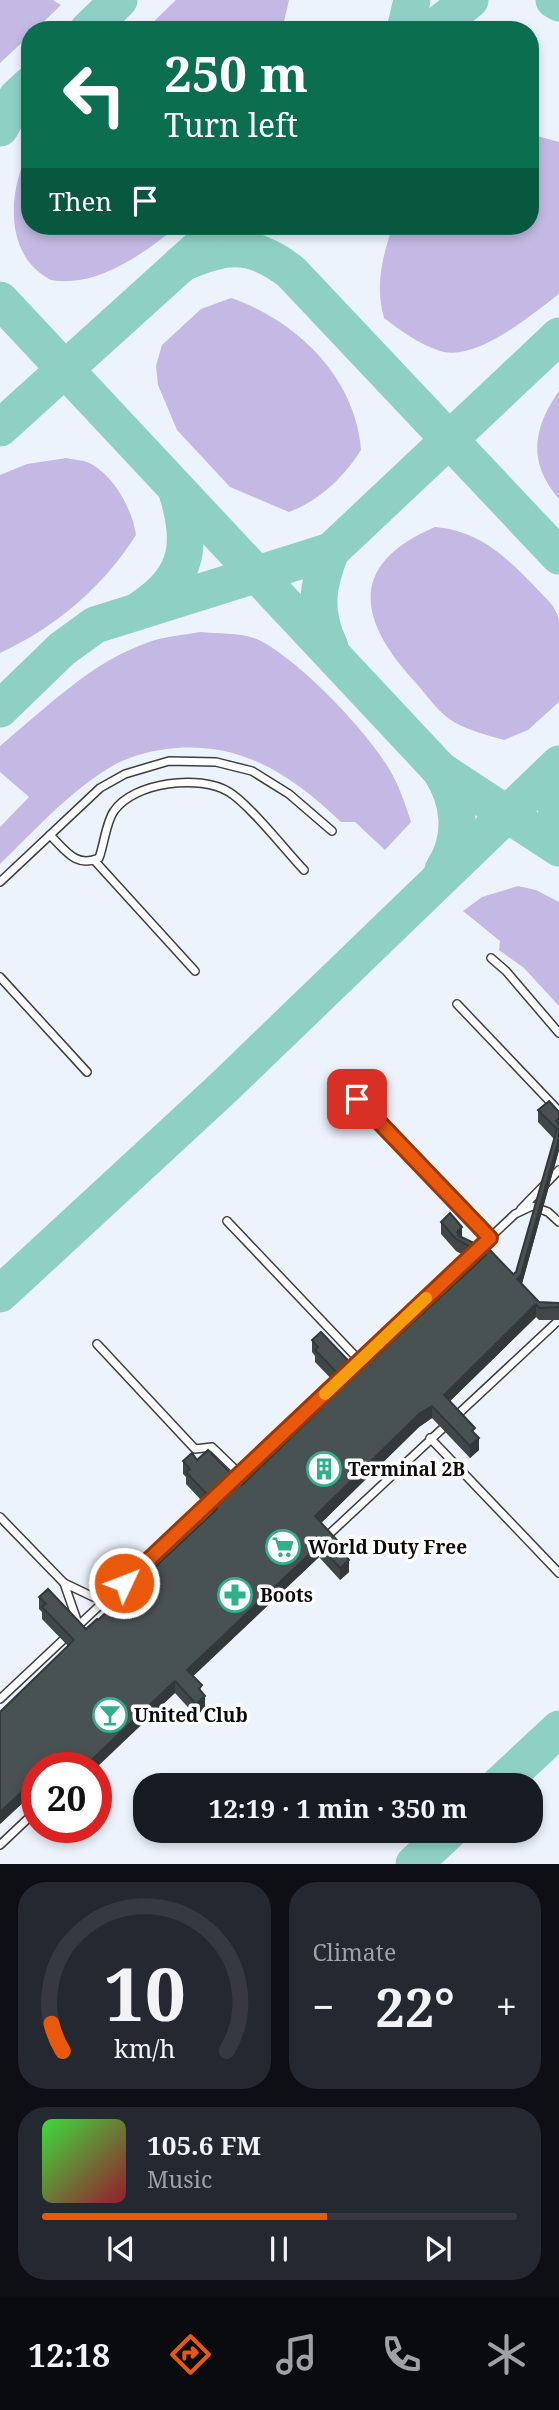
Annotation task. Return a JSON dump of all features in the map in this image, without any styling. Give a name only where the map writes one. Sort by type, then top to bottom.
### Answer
[{"type":"lane","points":[[0,882],[100,788],[125,774],[169,761],[191,760],[233,765],[252,771],[289,794],[332,831]]},
{"type":"lane","points":[[50,835],[75,860],[87,863],[99,858],[113,812],[134,794],[161,786],[213,784],[231,793],[304,870]]},
{"type":"lane","points":[[94,860],[195,971]]},
{"type":"lane","points":[[491,958],[506,971],[559,1033]]},
{"type":"lane","points":[[0,977],[87,1072]]},
{"type":"lane","points":[[457,1004],[559,1111]]},
{"type":"lane","points":[[357,1099],[490,1238]]},
{"type":"lane","points":[[0,1699],[559,1170]]},
{"type":"lane","points":[[515,1214],[532,1206],[548,1212],[559,1222]]},
{"type":"lane","points":[[227,1221],[360,1361]]},
{"type":"lane","points":[[324,1539],[559,1320]]},
{"type":"lane","points":[[97,1344],[195,1449],[212,1447],[240,1474]]},
{"type":"lane","points":[[430,1438],[559,1573]]},
{"type":"lane","points":[[0,1517],[64,1583],[104,1602]]},
{"type":"lane","points":[[64,1583],[79,1626]]},
{"type":"lane","points":[[0,1845],[21,1825]]},
{"type":"shaded area","points":[[0,0],[53,0],[61,5],[44,21],[21,21],[21,43],[0,63]]},
{"type":"shaded area","points":[[176,0],[289,0],[284,21],[154,21]]},
{"type":"shaded area","points":[[539,136],[559,142],[559,294],[503,334],[470,350],[455,353],[440,351],[425,345],[384,318],[380,283],[390,235],[539,235]]},
{"type":"shaded area","points":[[21,170],[21,235],[166,235],[135,257],[103,274],[69,281],[51,280],[36,269],[25,255],[18,239],[14,221]]},
{"type":"shaded area","points":[[231,298],[278,321],[318,355],[335,376],[356,423],[361,450],[354,460],[339,479],[320,495],[289,512],[230,487],[177,430],[158,385],[156,366],[162,345],[201,309]]},
{"type":"shaded area","points":[[559,391],[559,499],[542,472],[537,445],[544,418]]},
{"type":"shaded area","points":[[66,458],[90,463],[109,478],[127,506],[136,535],[109,572],[77,604],[40,631],[0,653],[0,475],[27,464]]},
{"type":"shaded area","points":[[435,527],[466,534],[492,548],[544,596],[558,616],[559,702],[528,730],[504,740],[454,722],[444,714],[396,659],[373,616],[371,596],[375,577],[386,559],[406,542]]},
{"type":"shaded area","points":[[200,632],[252,637],[275,650],[312,679],[377,751],[395,781],[411,822],[385,850],[355,822],[341,822],[305,790],[266,766],[224,751],[176,748],[141,754],[109,768],[65,801],[0,864],[0,827],[29,797],[0,772],[0,746],[71,686],[110,660],[152,641]]},
{"type":"shaded area","points":[[518,886],[536,890],[559,902],[559,1006],[524,968],[499,950],[500,941],[463,911],[482,897]]},
{"type":"building","name":"Terminal 2B","points":[[549,1101],[559,1112],[556,1121],[559,1124],[559,1138],[521,1275],[517,1279],[539,1302],[559,1303],[559,1307],[539,1308],[536,1304],[444,1395],[475,1428],[472,1431],[479,1438],[470,1446],[432,1406],[419,1414],[315,1516],[346,1550],[343,1553],[349,1560],[340,1568],[319,1545],[187,1670],[202,1685],[199,1689],[205,1696],[196,1704],[175,1681],[100,1752],[21,1752],[21,1792],[0,1812],[0,1712],[74,1640],[42,1607],[46,1604],[39,1597],[48,1589],[86,1629],[217,1509],[217,1505],[186,1472],[190,1469],[183,1461],[192,1453],[197,1460],[208,1450],[242,1485],[347,1383],[315,1350],[318,1347],[312,1340],[321,1332],[359,1372],[486,1255],[456,1239],[441,1222],[450,1213],[462,1227],[457,1232],[459,1236],[491,1251],[513,1274],[516,1272],[557,1129],[538,1110]]},
{"type":"taxiway","points":[[97,21],[119,0]]},
{"type":"taxiway","points":[[407,21],[412,0]]},
{"type":"taxiway","points":[[443,21],[470,0]]},
{"type":"taxiway","points":[[554,0],[559,3]]},
{"type":"taxiway","points":[[0,128],[21,93]]},
{"type":"taxiway","points":[[0,428],[199,248]]},
{"type":"taxiway","points":[[181,264],[211,252],[238,249],[263,255],[291,272],[559,556]]},
{"type":"taxiway","points":[[0,300],[440,770],[559,848]]},
{"type":"taxiway","points":[[0,709],[62,649],[95,625],[331,551],[559,336]]},
{"type":"taxiway","points":[[142,608],[170,584],[183,556],[185,525],[176,489]]},
{"type":"taxiway","points":[[330,647],[321,622],[319,599],[331,551]]},
{"type":"taxiway","points":[[0,1294],[223,1088],[559,764]]},
{"type":"taxiway","points":[[443,772],[440,770],[452,794],[457,820],[454,845],[443,870]]},
{"type":"taxiway","points":[[559,783],[555,799],[559,828]]},
{"type":"taxiway","points":[[512,1773],[559,1729]]},
{"type":"taxiway","points":[[414,1864],[436,1843]]},
{"type":"slow traffic","points":[[325,1394],[426,1298]]},
{"type":"place","name":"Terminal 2B","points":[[324,1469]]},
{"type":"place","name":"World Duty Free","points":[[283,1547]]},
{"type":"place","name":"Boots","points":[[235,1595]]},
{"type":"place","name":"United Club","points":[[110,1715]]},
{"type":"route","points":[[124,1583],[490,1238],[357,1099]]}]
